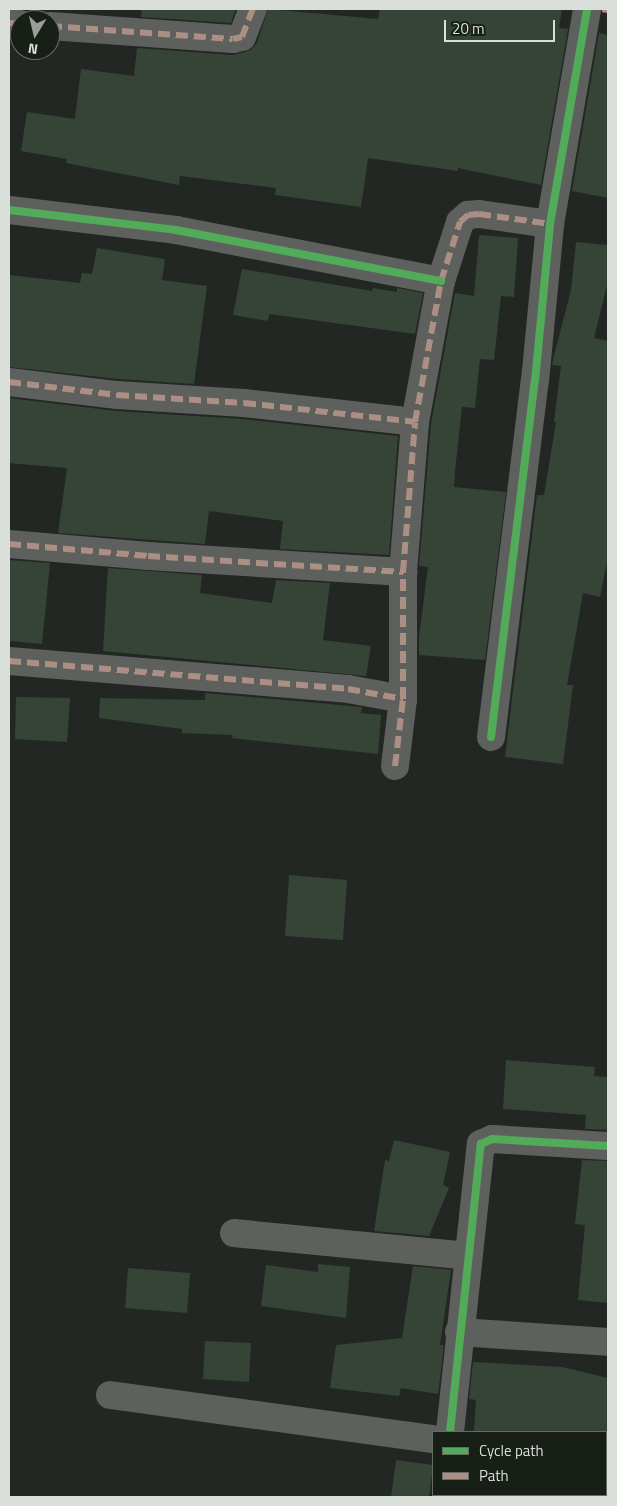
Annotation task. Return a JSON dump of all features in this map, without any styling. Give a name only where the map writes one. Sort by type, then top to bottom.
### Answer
[{"type":"street","points":[[60,27],[233,39],[242,37],[253,9]]},
{"type":"street","points":[[492,737],[535,381],[550,224],[588,9]]},
{"type":"street","points":[[602,9],[608,10]]},
{"type":"street","points":[[9,210],[176,230],[442,281]]},
{"type":"street","points":[[395,766],[403,699],[403,572],[416,422],[442,281],[460,222],[468,215],[479,214],[550,224]]},
{"type":"street","points":[[9,382],[117,396],[244,403],[416,422]]},
{"type":"street","points":[[9,544],[148,556],[403,572]]},
{"type":"street","points":[[9,661],[348,689],[403,699]]},
{"type":"street","points":[[450,1431],[459,1332],[481,1144],[492,1139],[608,1146]]},
{"type":"street","points":[[234,1234],[468,1256]]},
{"type":"street","points":[[459,1332],[608,1342]]},
{"type":"street","points":[[110,1394],[432,1439]]},
{"type":"building","points":[[142,9],[236,9],[231,23],[141,17]]},
{"type":"building","points":[[268,9],[378,19],[380,9],[562,9],[559,28],[568,29],[541,185],[458,168],[458,171],[368,158],[361,207],[275,195],[276,188],[180,176],[179,185],[66,163],[67,159],[21,151],[27,112],[75,119],[81,69],[134,76],[137,48],[232,55],[245,52],[252,49],[257,43]]},
{"type":"building","points":[[599,33],[608,35],[608,198],[572,191]]},
{"type":"building","points":[[479,235],[518,238],[514,297],[501,296],[494,360],[480,359],[475,408],[462,407],[455,471],[454,487],[506,492],[485,660],[419,655],[419,637],[428,567],[419,566],[431,424],[455,293],[474,296]]},
{"type":"building","points":[[576,242],[608,245],[608,281],[594,338],[608,341],[608,557],[600,597],[583,593],[567,685],[573,685],[563,764],[505,757],[537,495],[544,495],[556,422],[554,422],[561,366],[552,365],[571,290]]},
{"type":"building","points":[[97,248],[165,259],[162,280],[207,286],[194,384],[118,379],[9,367],[9,275],[80,283],[82,273],[92,274]]},
{"type":"building","points":[[242,269],[372,291],[373,288],[397,292],[397,288],[423,293],[415,334],[269,314],[268,321],[233,315]]},
{"type":"building","points":[[9,398],[116,411],[243,419],[398,436],[389,555],[280,549],[283,521],[209,511],[205,544],[58,533],[67,468],[9,463]]},
{"type":"building","points":[[9,560],[50,563],[42,644],[9,641]]},
{"type":"building","points":[[108,568],[202,575],[200,593],[272,603],[276,580],[330,583],[323,640],[371,646],[366,676],[103,651]]},
{"type":"building","points":[[205,693],[362,707],[361,713],[381,715],[378,754],[232,738],[233,735],[182,733],[182,729],[99,718],[100,698],[205,700]]},
{"type":"building","points":[[16,697],[70,698],[67,742],[15,739]]},
{"type":"building","points":[[289,875],[347,880],[343,940],[285,936]]},
{"type":"building","points":[[506,1060],[595,1067],[594,1076],[608,1077],[608,1130],[585,1129],[586,1115],[503,1109]]},
{"type":"building","points":[[394,1140],[450,1152],[443,1185],[449,1188],[429,1236],[374,1231],[385,1160],[389,1161]]},
{"type":"building","points":[[582,1160],[608,1161],[608,1303],[578,1300],[585,1225],[575,1224]]},
{"type":"building","points":[[318,1264],[350,1267],[346,1318],[261,1306],[266,1265],[318,1272]]},
{"type":"building","points":[[413,1266],[451,1270],[440,1345],[444,1345],[438,1394],[401,1388],[399,1396],[330,1388],[336,1345],[402,1338]]},
{"type":"building","points":[[128,1268],[190,1273],[187,1313],[125,1308]]},
{"type":"building","points":[[205,1341],[251,1343],[249,1382],[203,1379]]},
{"type":"building","points":[[473,1362],[562,1367],[608,1378],[608,1432],[474,1431],[476,1400],[469,1399]]},
{"type":"building","points":[[396,1460],[432,1465],[429,1497],[391,1497]]},
{"type":"marked path","points":[[60,27],[233,39],[242,37],[253,9]]},
{"type":"marked path","points":[[602,9],[608,10]]},
{"type":"marked path","points":[[395,766],[403,699],[403,572],[415,422],[441,281],[460,222],[468,215],[479,214],[550,224]]},
{"type":"marked path","points":[[9,382],[117,395],[244,403],[415,422]]},
{"type":"marked path","points":[[9,544],[148,556],[403,572]]},
{"type":"marked path","points":[[9,661],[348,689],[403,699]]},
{"type":"cycle path","points":[[491,737],[535,381],[550,224],[587,9]]},
{"type":"cycle path","points":[[9,210],[176,230],[441,281]]},
{"type":"cycle path","points":[[450,1431],[481,1144],[492,1139],[608,1146]]}]
